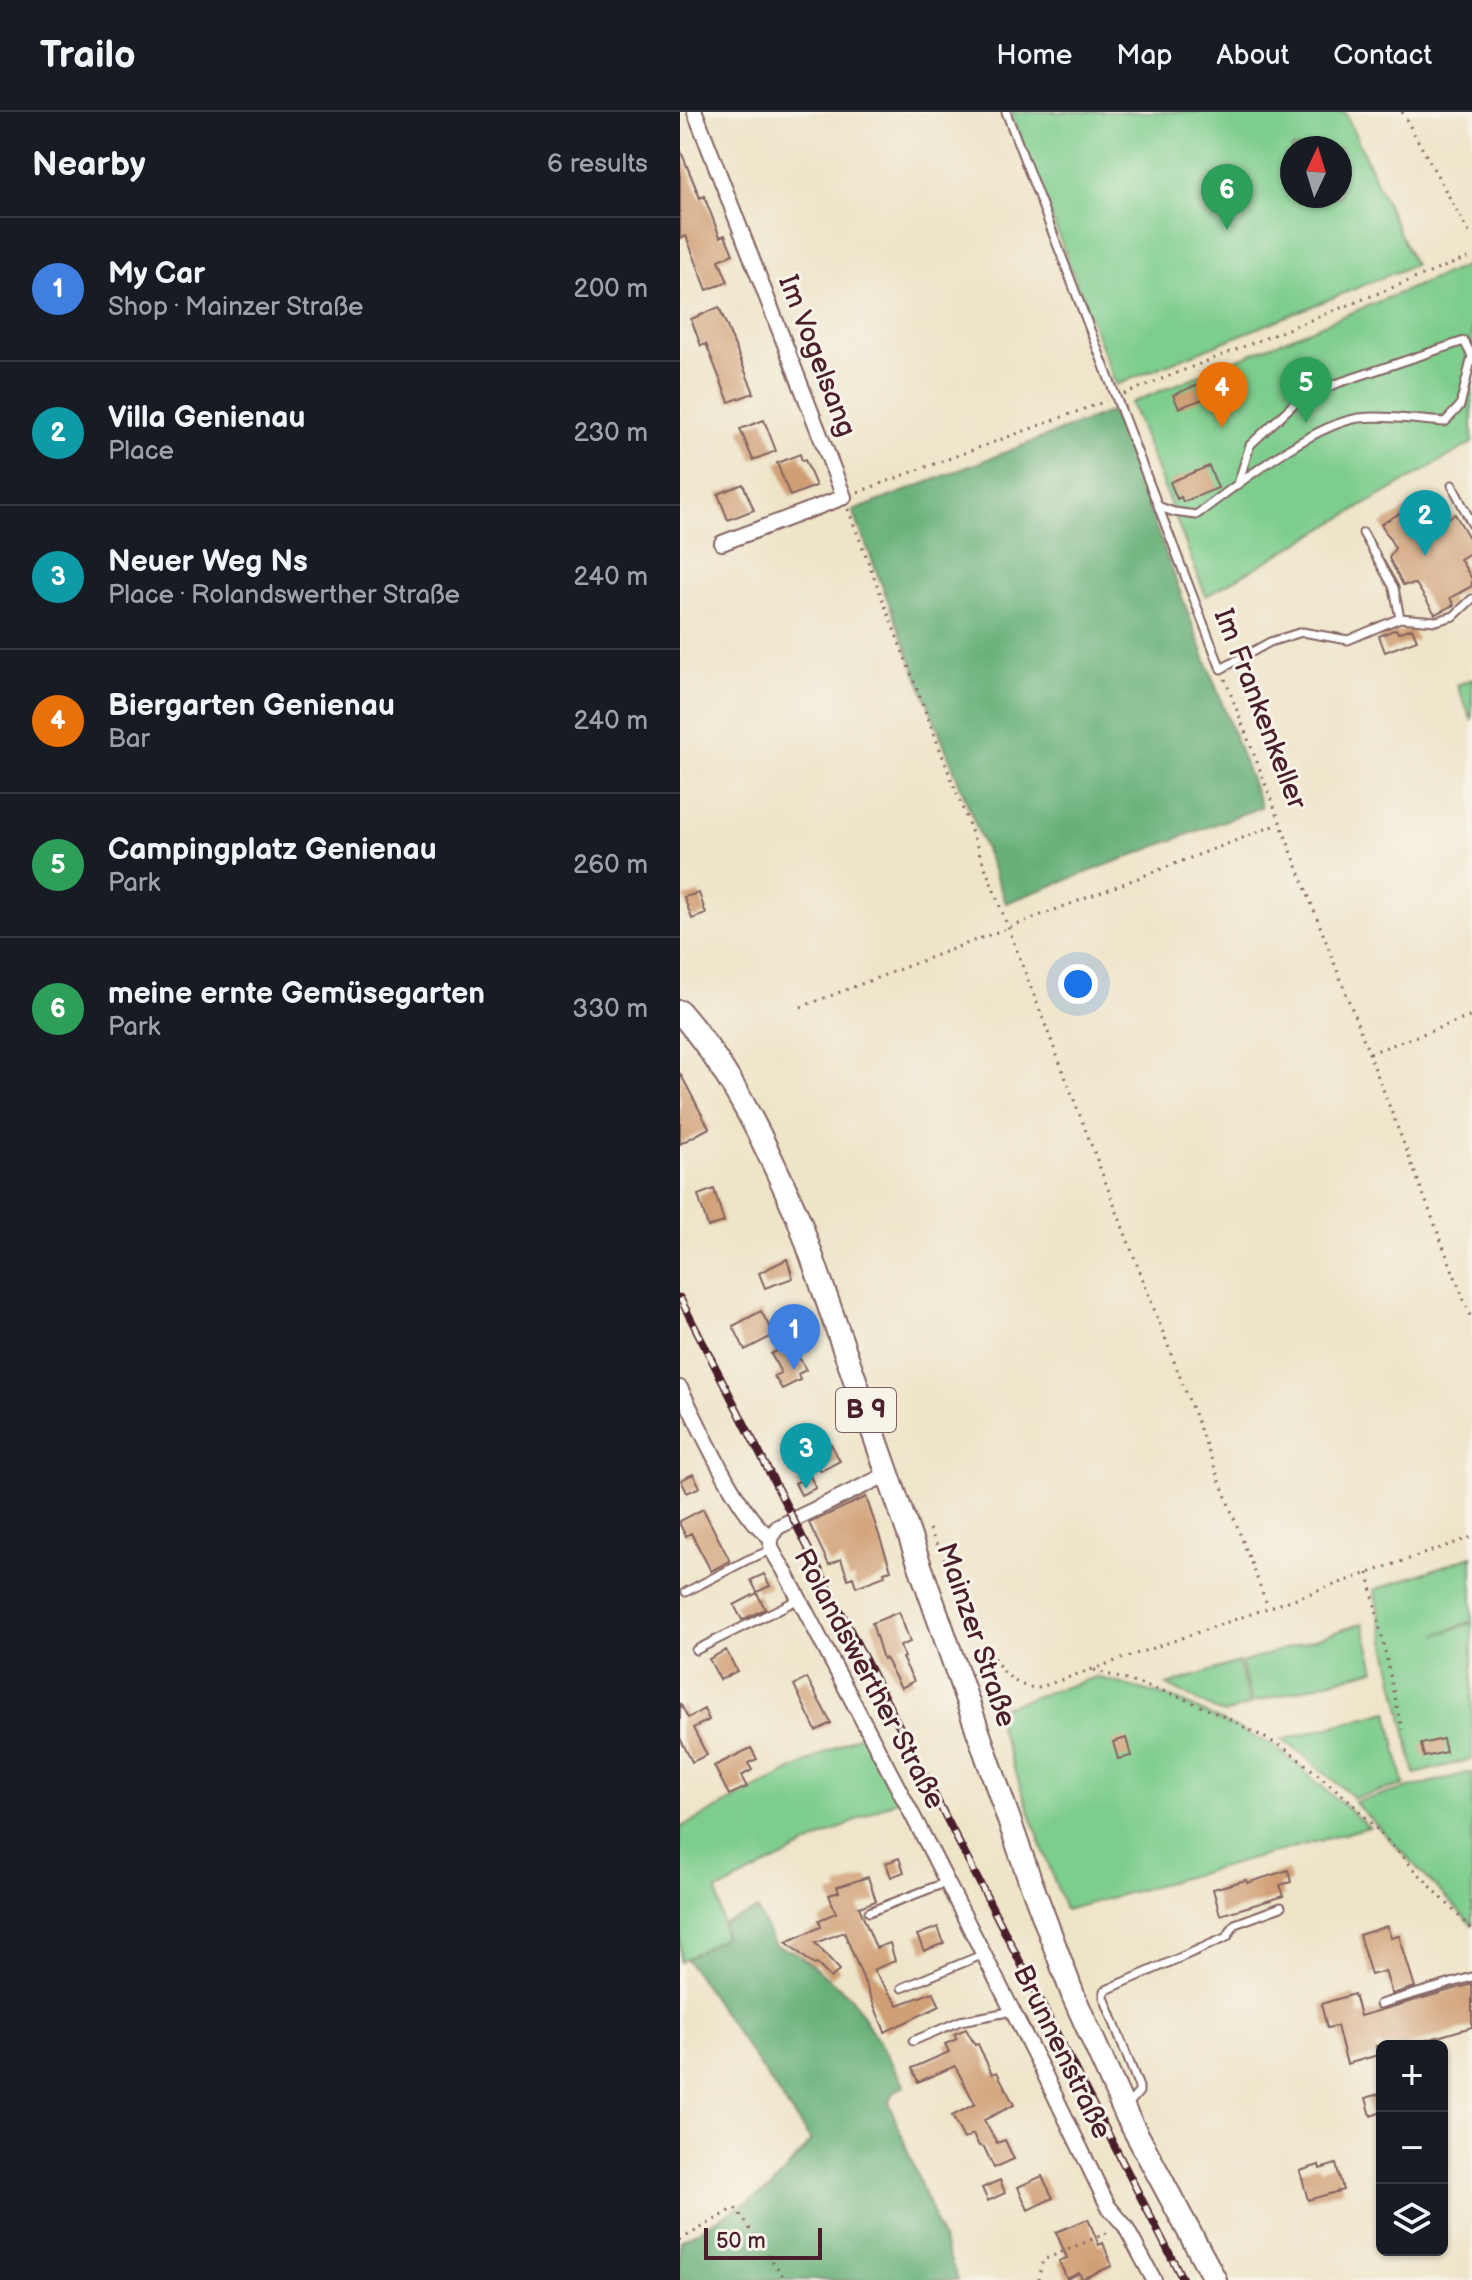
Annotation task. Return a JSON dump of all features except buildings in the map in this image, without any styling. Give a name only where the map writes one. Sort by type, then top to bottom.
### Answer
[{"type":"main road","name":"Mainzer Straße","points":[[680,1012],[710,1051],[748,1110],[799,1220],[1073,1995],[1124,2109],[1215,2280]]},
{"type":"street","name":"Im Vogelsang","points":[[695,112],[844,497]]},
{"type":"street","points":[[722,543],[844,497]]},
{"type":"street","name":"Rolandswerther Straße","points":[[680,1388],[746,1512],[771,1544],[928,1845]]},
{"type":"street","name":"Rolandswerther Straße","points":[[771,1544],[778,1527],[888,1474]]},
{"type":"street","name":"Brunnenstraße","points":[[928,1845],[1108,2206],[1125,2226],[1154,2280]]},
{"type":"lane","name":"Im Frankenkeller","points":[[1006,112],[1221,669]]},
{"type":"lane","points":[[1160,507],[1196,515],[1318,431],[1357,418],[1445,422],[1460,406],[1472,356],[1464,341],[1338,383],[1297,401],[1250,445],[1238,484]]},
{"type":"lane","points":[[1452,485],[1472,524]]},
{"type":"lane","points":[[1363,533],[1394,588],[1400,618]]},
{"type":"lane","points":[[1221,669],[1270,642],[1302,632],[1348,640],[1400,618],[1445,619],[1454,616],[1472,599]]},
{"type":"lane","points":[[686,1592],[771,1544]]},
{"type":"lane","points":[[696,1650],[799,1599]]},
{"type":"lane","points":[[869,1912],[947,1882]]},
{"type":"lane","points":[[1124,2109],[1139,2092],[1139,2087],[1104,1991],[1227,1937],[1235,1924],[1281,1907]]},
{"type":"lane","points":[[902,1988],[984,1954]]},
{"type":"lane","points":[[1380,2004],[1472,1977]]},
{"type":"lane","points":[[913,2041],[960,2021],[1012,2009]]},
{"type":"path","points":[[1402,112],[1472,238]]},
{"type":"path","points":[[1268,1607],[844,497],[1116,397],[1472,256]]},
{"type":"path","name":"Im Frankenkeller","points":[[1221,669],[1472,1321]]},
{"type":"path","points":[[801,1007],[1281,824]]},
{"type":"path","points":[[1370,1053],[1472,1016]]},
{"type":"path","points":[[900,1508],[929,1529],[995,1660],[1012,1680],[1030,1688],[1038,1688],[1472,1537]]},
{"type":"path","points":[[1368,1573],[1402,1730]]},
{"type":"path","points":[[1091,1669],[1178,1696],[1295,1755],[1350,1801],[1472,1930]]},
{"type":"path","points":[[680,2240],[735,2208],[786,2280]]},
{"type":"path","points":[[1038,2280],[1043,2260],[1125,2226]]},
{"type":"green space","points":[[1011,112],[1345,112],[1414,265],[1116,385]]},
{"type":"green space","points":[[1465,266],[1472,267],[1472,443],[1206,596],[1131,403]]},
{"type":"green space","points":[[1112,411],[1261,807],[1006,903],[853,511]]},
{"type":"green space","points":[[1472,679],[1472,721],[1457,685]]},
{"type":"green space","points":[[1472,1556],[1472,1621],[1436,1635],[1472,1623],[1472,1759],[1415,1774],[1374,1590]]},
{"type":"green space","points":[[1363,1623],[1375,1669],[1252,1703],[1241,1663]]},
{"type":"green space","points":[[1238,1662],[1250,1705],[1223,1714],[1167,1685]]},
{"type":"green space","points":[[1096,1677],[1173,1698],[1276,1747],[1369,1827],[1065,1910],[993,1710]]},
{"type":"green space","points":[[1388,1711],[1404,1785],[1354,1798],[1282,1740]]},
{"type":"green space","points":[[865,1732],[898,1799],[717,1891],[724,1937],[680,1962],[680,1828]]},
{"type":"green space","points":[[1472,1772],[1472,1925],[1354,1802]]},
{"type":"green space","points":[[757,1910],[775,1946],[795,1952],[851,1997],[905,2085],[894,2092],[889,2103],[958,2280],[680,2280],[680,2241],[771,2188],[811,2141],[686,1959],[724,1937],[723,1923]]},
{"type":"railway","points":[[680,1298],[1183,2280]]},
{"type":"place","name":"meine ernte Gemüsegarten","points":[[1227,230]]},
{"type":"place","name":"Campingplatz Genienau","points":[[1306,423]]},
{"type":"place","name":"Biergarten Genienau","points":[[1222,428]]},
{"type":"place","name":"Villa Genienau","points":[[1425,556]]},
{"type":"place","name":"My Car","points":[[794,1370]]},
{"type":"place","name":"Neuer Weg Ns","points":[[806,1489]]}]
